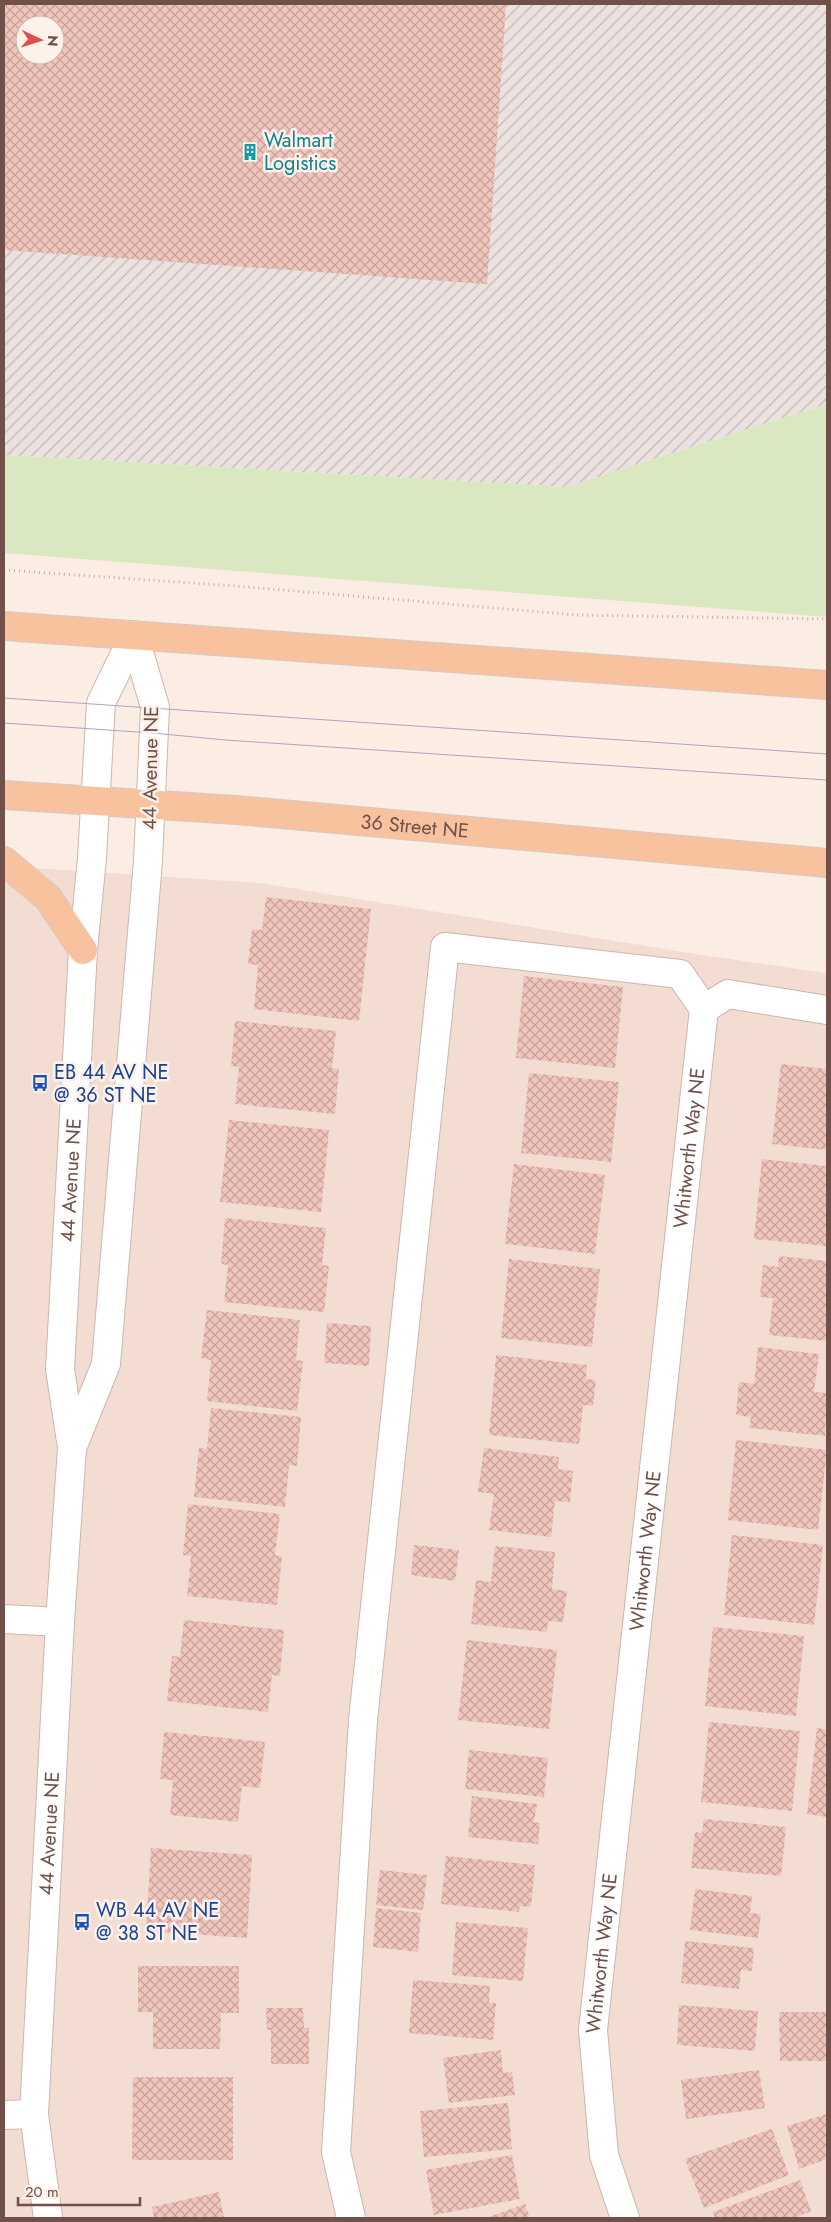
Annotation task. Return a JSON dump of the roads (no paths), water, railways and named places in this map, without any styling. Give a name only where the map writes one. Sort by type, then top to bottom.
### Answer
[{"type":"main road","points":[[4,626],[827,684]]},
{"type":"main road","name":"36 Street NE","points":[[4,795],[150,804],[827,863]]},
{"type":"main road","points":[[4,861],[48,898],[83,950]]},
{"type":"street","name":"44 Avenue NE","points":[[48,2218],[34,2114],[60,1622],[72,1448],[60,1369],[83,950],[92,858],[101,703],[134,634]]},
{"type":"street","name":"44 Avenue NE","points":[[72,1448],[106,1364],[148,861],[155,707],[134,634]]},
{"type":"street","points":[[351,2218],[336,2152],[362,1720],[445,947],[680,974],[704,1009],[728,994],[827,1010]]},
{"type":"street","name":"Whitworth Way NE","points":[[625,2218],[604,2155],[593,2030],[704,1009]]},
{"type":"street","points":[[4,1619],[60,1622]]},
{"type":"street","points":[[4,2115],[34,2114]]},
{"type":"tram line","points":[[4,698],[827,754]]},
{"type":"tram line","points":[[4,723],[225,740],[827,780]]},
{"type":"place","name":"Walmart Logistics","points":[[250,152]]},
{"type":"place","name":"EB 44 AV NE @ 36 ST NE","points":[[40,1083]]},
{"type":"place","name":"WB 44 AV NE @ 38 ST NE","points":[[82,1922]]}]
